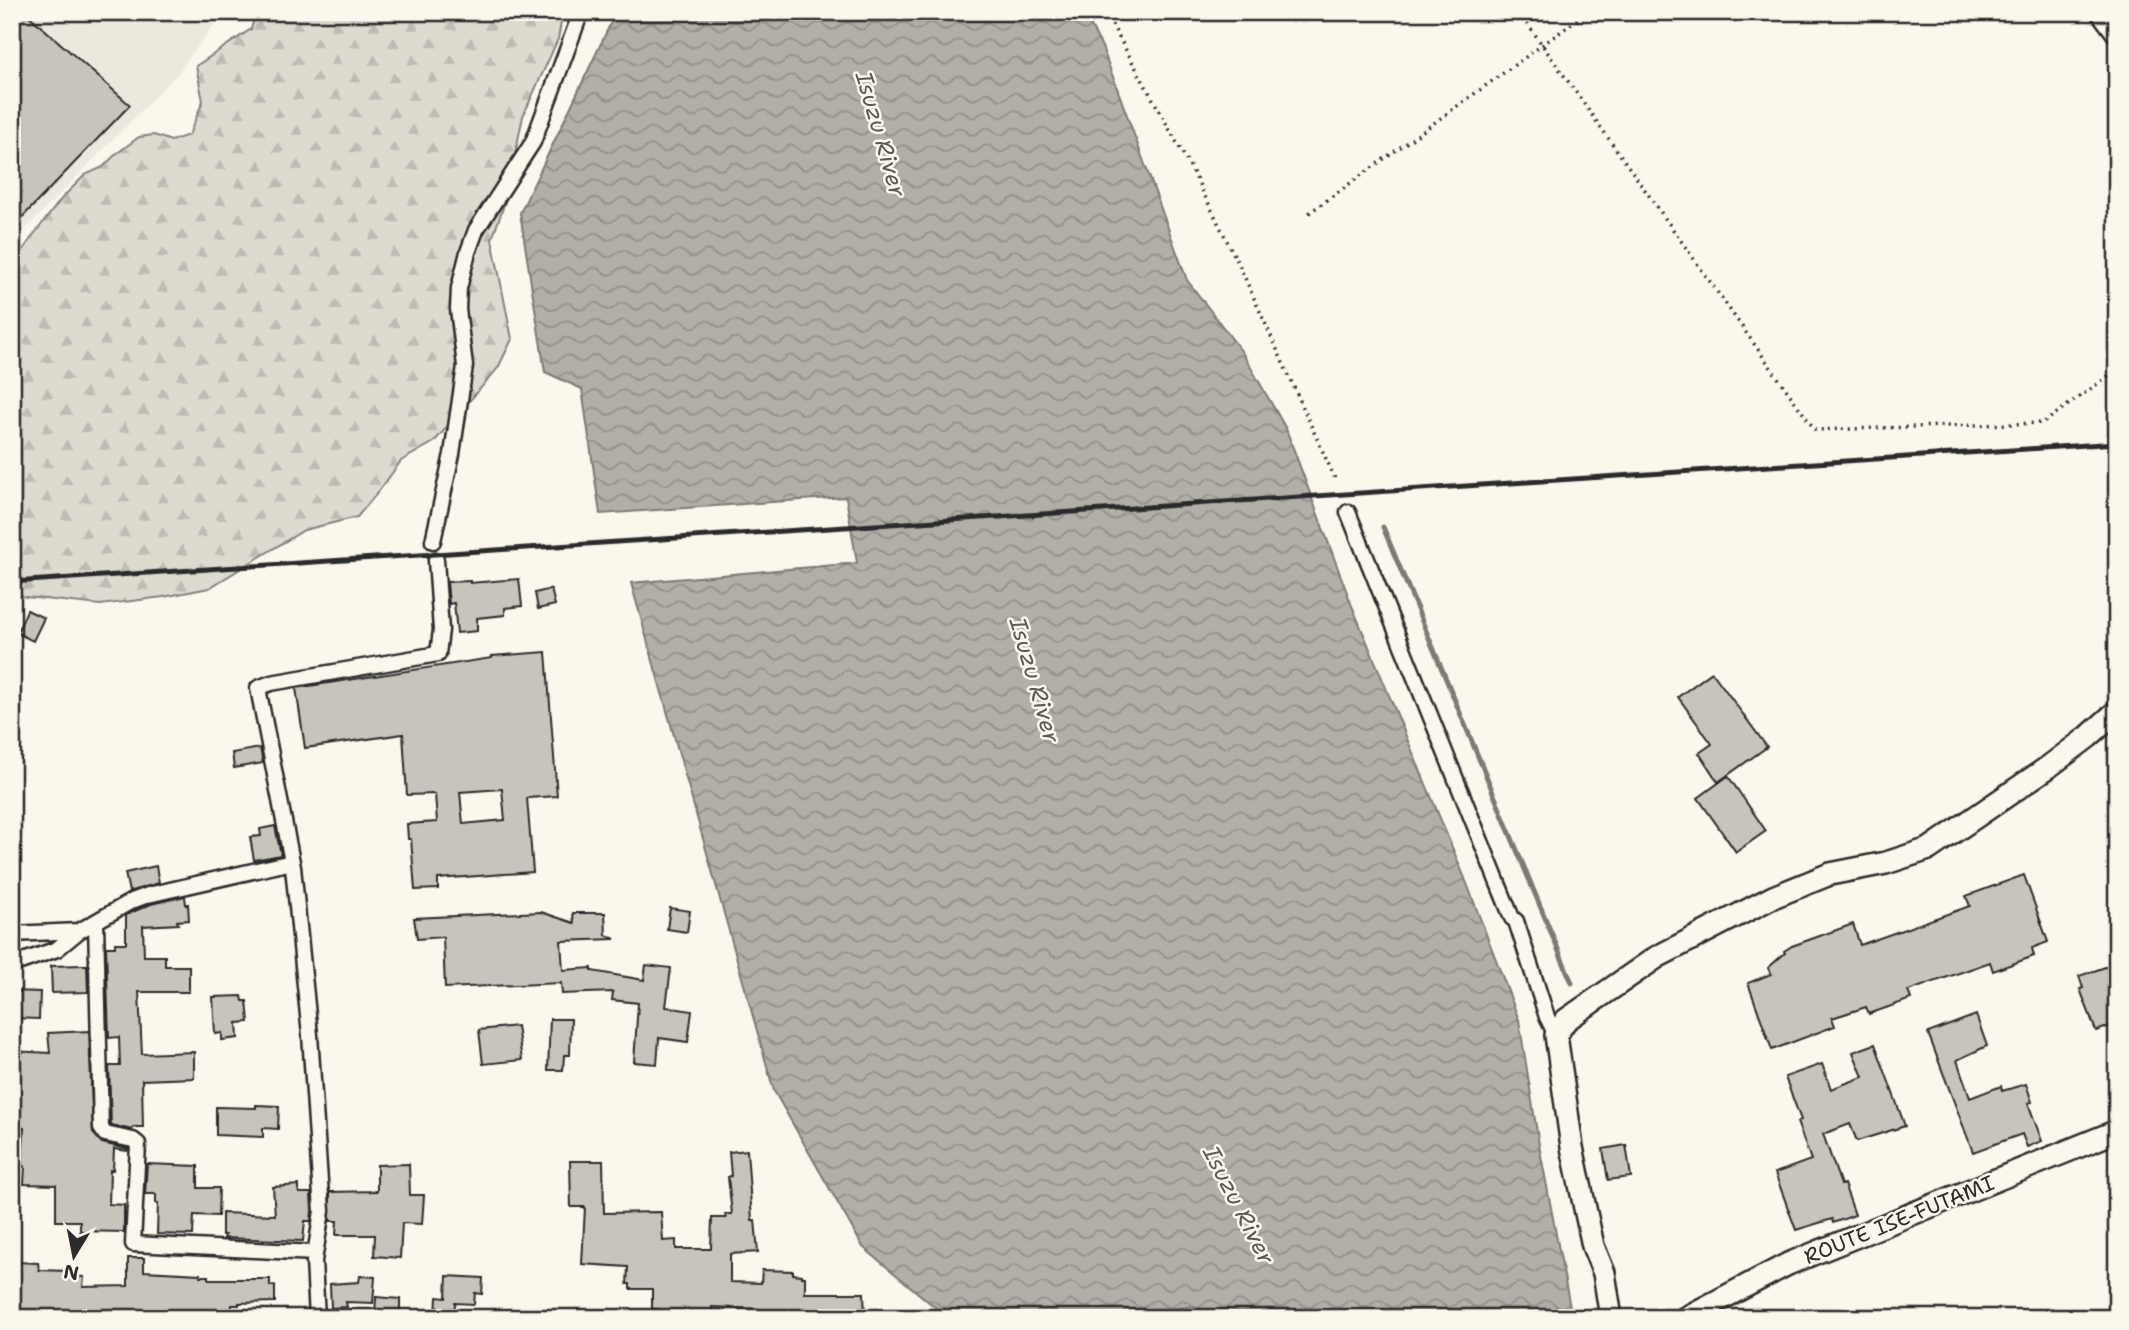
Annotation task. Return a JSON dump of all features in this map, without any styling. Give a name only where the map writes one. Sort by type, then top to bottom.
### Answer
[{"type":"main road","points":[[2102,12],[2117,32]]},
{"type":"main road","points":[[1611,1318],[1604,1273],[1593,1246],[1572,1147],[1556,1035],[1566,1020],[1657,957],[1773,897],[1830,874],[1886,863],[1929,849],[2047,768],[2117,711]]},
{"type":"main road","name":"ROUTE ISE-FUTAMI","points":[[1685,1318],[1788,1264],[2117,1131]]},
{"type":"street","points":[[433,541],[452,454],[465,366],[458,309],[459,288],[468,252],[476,230],[533,142],[581,12]]},
{"type":"street","points":[[1348,512],[1507,906],[1512,918],[1517,921],[1547,1017],[1556,1035]]},
{"type":"street","points":[[317,1318],[314,1261],[322,1211],[310,1035],[292,862],[258,688],[271,683],[438,654],[441,630],[436,560]]},
{"type":"street","points":[[12,965],[57,949],[79,931],[148,895],[292,862]]},
{"type":"street","points":[[96,922],[101,1128],[105,1134],[133,1139],[138,1144],[133,1244],[315,1253]]},
{"type":"street","points":[[12,934],[79,931]]},
{"type":"path","points":[[1105,12],[1193,172],[1240,267],[1336,481]]},
{"type":"path","points":[[1520,12],[1815,430],[2043,423],[2117,370]]},
{"type":"path","points":[[1309,213],[1588,12]]},
{"type":"shaded area","points":[[12,12],[224,12],[177,74],[12,243]]},
{"type":"green space","points":[[256,12],[563,12],[558,39],[523,116],[505,202],[492,239],[512,339],[498,368],[434,442],[401,461],[357,517],[304,530],[209,588],[100,605],[12,593],[12,277],[22,251],[63,197],[85,175],[103,167],[139,137],[154,135],[171,141],[189,135],[203,101],[196,66],[251,29]]},
{"type":"water","name":"Isuzu River","points":[[616,12],[1083,12],[1102,47],[1187,280],[1242,352],[1286,429],[1352,606],[1464,876],[1519,1020],[1539,1145],[1572,1318],[1196,1318],[1195,1306],[1101,1318],[948,1318],[863,1247],[774,1091],[631,583],[857,563],[846,497],[600,514],[582,389],[545,372],[520,213]]},
{"type":"building","points":[[12,12],[25,12],[130,105],[12,228]]},
{"type":"building","points":[[519,579],[522,606],[505,608],[505,615],[477,618],[477,631],[457,633],[454,603],[449,604],[447,582]]},
{"type":"building","points":[[551,589],[555,605],[538,609],[535,593]]},
{"type":"building","points":[[27,610],[44,618],[33,641],[17,633]]},
{"type":"building","points":[[546,652],[557,796],[527,798],[533,872],[438,879],[438,889],[415,890],[411,839],[408,839],[407,824],[437,822],[435,794],[407,795],[403,734],[305,748],[296,688],[492,656]],"holes":[[[502,789],[505,820],[463,824],[460,792]]]},
{"type":"building","points":[[1712,672],[1767,747],[1718,782],[1699,753],[1712,744],[1678,697]]},
{"type":"building","points":[[260,748],[263,763],[234,768],[232,753]]},
{"type":"building","points":[[1728,776],[1766,831],[1736,852],[1698,798]]},
{"type":"building","points":[[275,826],[281,855],[254,860],[250,837],[261,836],[260,829]]},
{"type":"building","points":[[156,866],[159,883],[129,892],[125,873]]},
{"type":"building","points":[[2024,875],[2048,942],[2032,948],[2034,956],[1993,971],[1990,962],[1908,991],[1911,999],[1869,1014],[1866,1007],[1832,1018],[1835,1026],[1772,1050],[1748,983],[1771,974],[1768,968],[1784,951],[1853,924],[1860,945],[1970,906],[1966,896]]},
{"type":"building","points":[[185,896],[189,920],[177,921],[178,924],[143,926],[144,956],[165,956],[165,966],[189,966],[189,992],[139,992],[142,1054],[194,1052],[194,1078],[142,1080],[143,1127],[133,1127],[132,1130],[111,1125],[109,1066],[120,1066],[119,1037],[109,1038],[106,947],[115,947],[115,943],[126,943],[126,915],[151,904]]},
{"type":"building","points":[[670,908],[690,911],[687,932],[667,929]]},
{"type":"building","points":[[541,912],[574,923],[573,913],[605,913],[606,935],[615,939],[561,941],[563,970],[592,968],[592,971],[644,980],[646,965],[671,968],[666,1007],[692,1011],[688,1042],[659,1038],[657,1064],[634,1062],[638,1003],[612,1000],[613,992],[562,994],[561,983],[445,988],[443,937],[417,939],[414,918]]},
{"type":"building","points":[[2117,963],[2117,1024],[2096,1031],[2080,989],[2083,988],[2079,976]]},
{"type":"building","points":[[87,965],[88,992],[52,993],[51,966]]},
{"type":"building","points":[[12,991],[40,992],[39,1019],[12,1018]]},
{"type":"building","points":[[242,996],[243,1001],[247,1001],[249,1022],[237,1023],[238,1038],[222,1040],[222,1033],[215,1034],[213,997]]},
{"type":"building","points":[[1976,1015],[1987,1046],[1957,1060],[1970,1098],[2001,1086],[2002,1091],[2026,1084],[2032,1102],[2028,1103],[2042,1141],[2027,1147],[2022,1134],[1973,1152],[1928,1033]]},
{"type":"building","points":[[550,1019],[571,1019],[570,1055],[564,1055],[563,1070],[548,1070]]},
{"type":"building","points":[[517,1026],[522,1060],[483,1064],[479,1030]]},
{"type":"building","points":[[89,1031],[93,1133],[102,1143],[128,1149],[114,1149],[113,1170],[110,1170],[109,1204],[124,1205],[124,1232],[80,1231],[80,1221],[56,1221],[56,1185],[24,1184],[24,1128],[12,1128],[12,1051],[50,1053],[48,1033]]},
{"type":"building","points":[[1875,1044],[1905,1126],[1857,1141],[1850,1124],[1823,1134],[1855,1215],[1833,1223],[1832,1219],[1796,1230],[1775,1173],[1811,1160],[1797,1122],[1801,1120],[1785,1077],[1822,1064],[1831,1089],[1863,1077],[1853,1052]]},
{"type":"building","points":[[256,1105],[279,1106],[278,1129],[263,1128],[263,1137],[216,1135],[216,1107],[256,1108]]},
{"type":"building","points":[[1626,1145],[1631,1177],[1608,1180],[1603,1149]]},
{"type":"building","points":[[747,1150],[752,1220],[755,1220],[758,1252],[730,1254],[730,1282],[761,1283],[762,1270],[793,1271],[793,1274],[805,1277],[805,1293],[864,1293],[865,1316],[759,1318],[759,1309],[712,1307],[711,1318],[690,1318],[691,1311],[658,1312],[658,1309],[652,1309],[652,1289],[630,1289],[630,1284],[627,1284],[628,1267],[582,1264],[585,1207],[571,1207],[570,1161],[603,1161],[604,1213],[661,1212],[663,1241],[676,1240],[676,1249],[711,1249],[712,1218],[726,1218],[725,1214],[732,1214],[728,1177],[731,1176],[729,1152]]},
{"type":"building","points":[[147,1164],[198,1166],[198,1188],[219,1188],[218,1216],[194,1215],[193,1235],[157,1234],[156,1194],[145,1194]]},
{"type":"building","points":[[409,1164],[410,1195],[424,1195],[422,1224],[402,1223],[400,1258],[374,1256],[375,1235],[336,1235],[337,1221],[330,1221],[330,1192],[377,1191],[377,1165]]},
{"type":"building","points":[[299,1185],[299,1193],[311,1193],[311,1221],[305,1221],[303,1241],[224,1238],[222,1213],[275,1215],[273,1187]]},
{"type":"building","points":[[128,1258],[144,1258],[144,1271],[200,1274],[209,1276],[209,1279],[270,1279],[270,1286],[275,1286],[275,1302],[232,1305],[231,1318],[17,1318],[17,1262],[38,1263],[39,1270],[68,1271],[68,1276],[84,1277],[83,1287],[128,1286]]},
{"type":"building","points":[[360,1276],[375,1277],[373,1303],[346,1302],[347,1307],[331,1308],[330,1284],[359,1282]]},
{"type":"building","points":[[447,1276],[483,1278],[482,1294],[475,1293],[474,1304],[455,1303],[454,1318],[436,1318],[437,1297],[446,1298]]},
{"type":"building","points":[[376,1297],[400,1299],[400,1315],[375,1318]]},
{"type":"waterway","points":[[1383,527],[1572,983]]},
{"type":"railway","points":[[12,582],[2117,443]]}]
